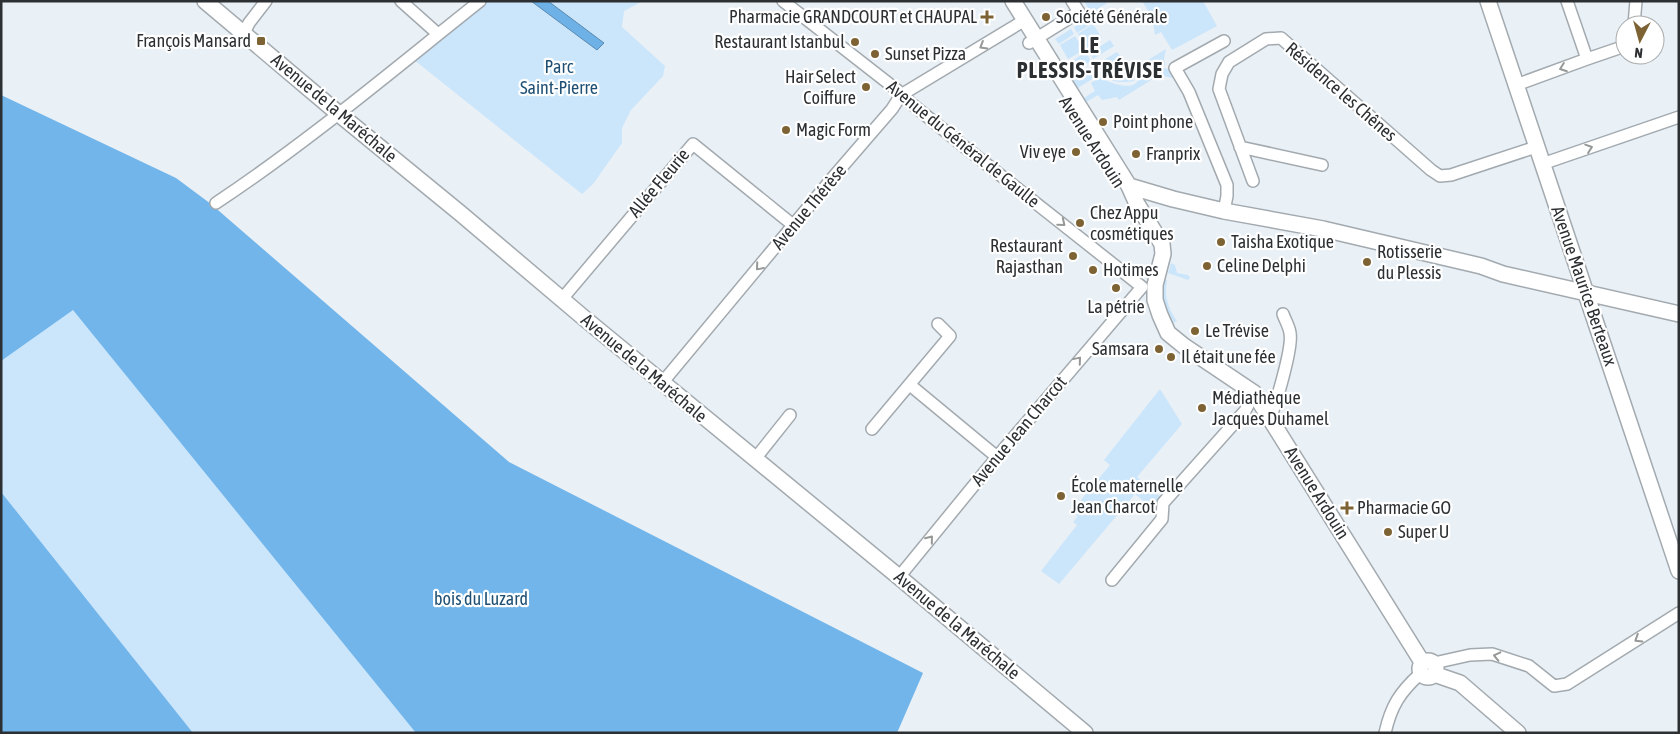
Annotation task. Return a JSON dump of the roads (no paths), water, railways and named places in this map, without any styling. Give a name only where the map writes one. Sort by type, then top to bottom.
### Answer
[{"type":"street","name":"Avenue de la Maréchale","points":[[205,1],[662,383],[899,577],[1037,699],[1085,733]]},
{"type":"street","points":[[244,32],[266,1]]},
{"type":"street","points":[[400,1],[438,34]]},
{"type":"street","points":[[216,204],[261,173],[339,114],[480,1]]},
{"type":"street","name":"Avenue du Général de Gaulle","points":[[783,1],[1142,287]]},
{"type":"street","name":"Avenue Ardouin","points":[[1002,1],[1021,23]]},
{"type":"street","name":"Avenue Ardouin","points":[[1012,1],[1021,23],[1112,178],[1121,190],[1137,204]]},
{"type":"street","points":[[1032,41],[1079,12],[1072,1]]},
{"type":"street","name":"Avenue Maurice Berteaux","points":[[1488,1],[1679,571]]},
{"type":"street","points":[[1567,1],[1587,59]]},
{"type":"street","points":[[1635,15],[1636,1]]},
{"type":"street","name":"Avenue Thérèse","points":[[662,383],[892,109],[901,94],[1021,23]]},
{"type":"street","name":"Résidence les Chênes","points":[[1253,181],[1219,89],[1222,74],[1229,62],[1266,39],[1281,38],[1440,176],[1536,148]]},
{"type":"street","name":"Avenue Ardouin","points":[[1032,41],[1129,186],[1137,204],[1162,244],[1163,254],[1154,285],[1155,300],[1168,333],[1177,342],[1254,393],[1428,668]]},
{"type":"street","points":[[1224,41],[1175,68],[1189,92],[1227,185],[1224,211]]},
{"type":"street","points":[[1516,85],[1615,49]]},
{"type":"street","points":[[1542,164],[1679,117]]},
{"type":"street","name":"Allée Fleurie","points":[[562,299],[693,144],[793,225]]},
{"type":"street","points":[[1240,147],[1322,165]]},
{"type":"street","points":[[1129,186],[1224,211],[1323,229],[1481,266],[1503,274],[1584,289],[1679,314]]},
{"type":"street","points":[[1137,204],[1173,199]]},
{"type":"street","points":[[1142,287],[1158,272]]},
{"type":"street","name":"Avenue Ardouin","points":[[1142,287],[1155,300]]},
{"type":"street","name":"Avenue Jean Charcot","points":[[899,577],[997,457],[1142,287]]},
{"type":"street","points":[[1270,418],[1275,407],[1289,348],[1290,333],[1283,314]]},
{"type":"street","points":[[872,429],[950,336],[938,324]]},
{"type":"street","points":[[910,385],[997,457]]},
{"type":"street","points":[[1112,580],[1162,519],[1163,503],[1245,411],[1254,393]]},
{"type":"street","points":[[755,459],[790,415]]},
{"type":"street","points":[[1385,733],[1389,716],[1397,699],[1428,668],[1462,656],[1492,654],[1529,666],[1554,686],[1567,684],[1679,613]]},
{"type":"street","points":[[1428,668],[1460,683],[1518,733]]},
{"type":"place","name":"Pharmacie GRANDCOURT et CHAUPAL","points":[[987,17]]},
{"type":"place","name":"Société Générale","points":[[1046,17]]},
{"type":"place","name":"François Mansard","points":[[261,41]]},
{"type":"place","name":"Restaurant Istanbul","points":[[855,42]]},
{"type":"place","name":"Sunset Pizza","points":[[875,54]]},
{"type":"place","name":"Hair Select Coiffure","points":[[866,87]]},
{"type":"place","name":"Point phone","points":[[1103,122]]},
{"type":"place","name":"Magic Form","points":[[786,130]]},
{"type":"place","name":"Viv eye","points":[[1076,152]]},
{"type":"place","name":"Franprix","points":[[1136,154]]},
{"type":"place","name":"Chez Appu cosmétiques","points":[[1080,223]]},
{"type":"place","name":"Taisha Exotique","points":[[1221,242]]},
{"type":"place","name":"Restaurant Rajasthan","points":[[1073,256]]},
{"type":"place","name":"Rotisserie du Plessis","points":[[1367,262]]},
{"type":"place","name":"Celine Delphi","points":[[1207,266]]},
{"type":"place","name":"Hotimes","points":[[1093,270]]},
{"type":"place","name":"La pétrie","points":[[1116,288]]},
{"type":"place","name":"Le Trévise","points":[[1195,331]]},
{"type":"place","name":"Samsara","points":[[1159,349]]},
{"type":"place","name":"Il était une fée","points":[[1171,357]]},
{"type":"place","name":"Médiathèque Jacques Duhamel","points":[[1202,408]]},
{"type":"place","name":"École maternelle Jean Charcot","points":[[1061,496]]},
{"type":"place","name":"Pharmacie GO","points":[[1347,508]]},
{"type":"place","name":"Super U","points":[[1388,532]]},
{"type":"district","name":"LE PLESSIS-TRÉVISE","points":[[1090,58]]},
{"type":"park label","name":"Parc Saint-Pierre","points":[[559,77]]},
{"type":"park label","name":"bois du Luzard","points":[[481,599]]}]
